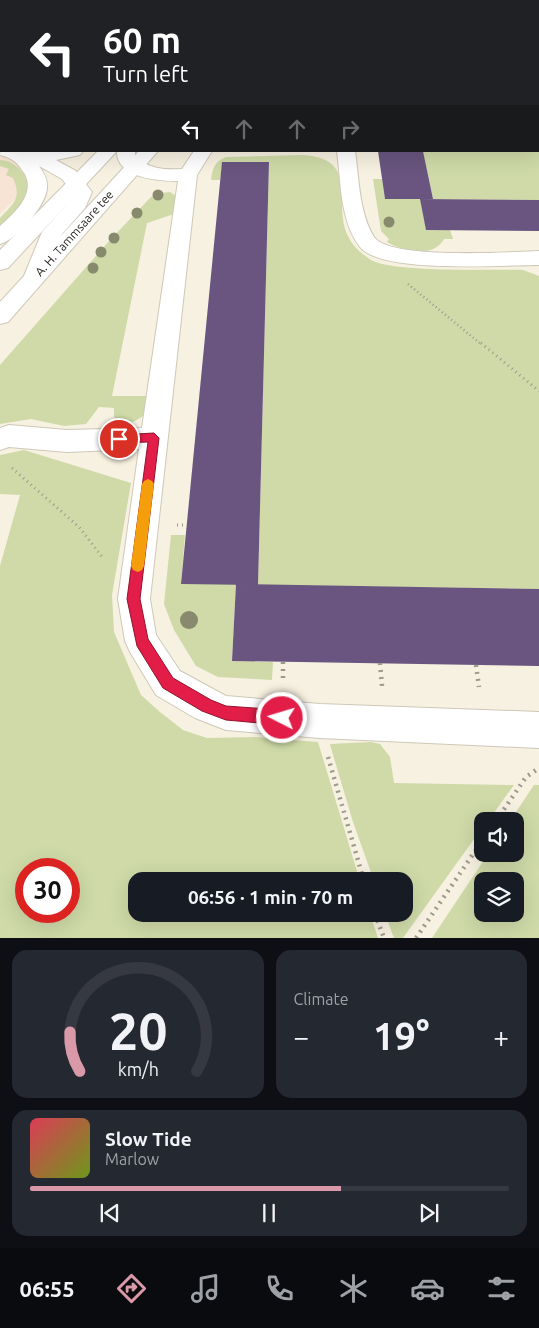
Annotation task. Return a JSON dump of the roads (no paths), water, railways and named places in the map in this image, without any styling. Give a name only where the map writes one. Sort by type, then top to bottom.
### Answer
[{"type":"street","points":[[6,152],[45,156],[68,152]]},
{"type":"street","points":[[6,152],[49,165],[78,182],[82,192],[78,204],[52,232],[35,276]]},
{"type":"street","points":[[0,238],[28,209],[35,198],[37,188],[35,174],[6,152]]},
{"type":"street","points":[[0,263],[107,152]]},
{"type":"street","name":"A. H. Tammsaare tee","points":[[0,316],[131,159],[147,152]]},
{"type":"street","points":[[202,152],[188,175],[134,599],[142,641],[168,683],[207,706],[226,713],[320,721],[539,730]]},
{"type":"street","points":[[346,152],[356,214],[364,237],[374,249],[399,256],[430,258],[539,258]]},
{"type":"street","points":[[131,159],[142,171],[158,176],[188,175]]},
{"type":"street","points":[[0,439],[10,436],[67,441],[154,438]]}]
